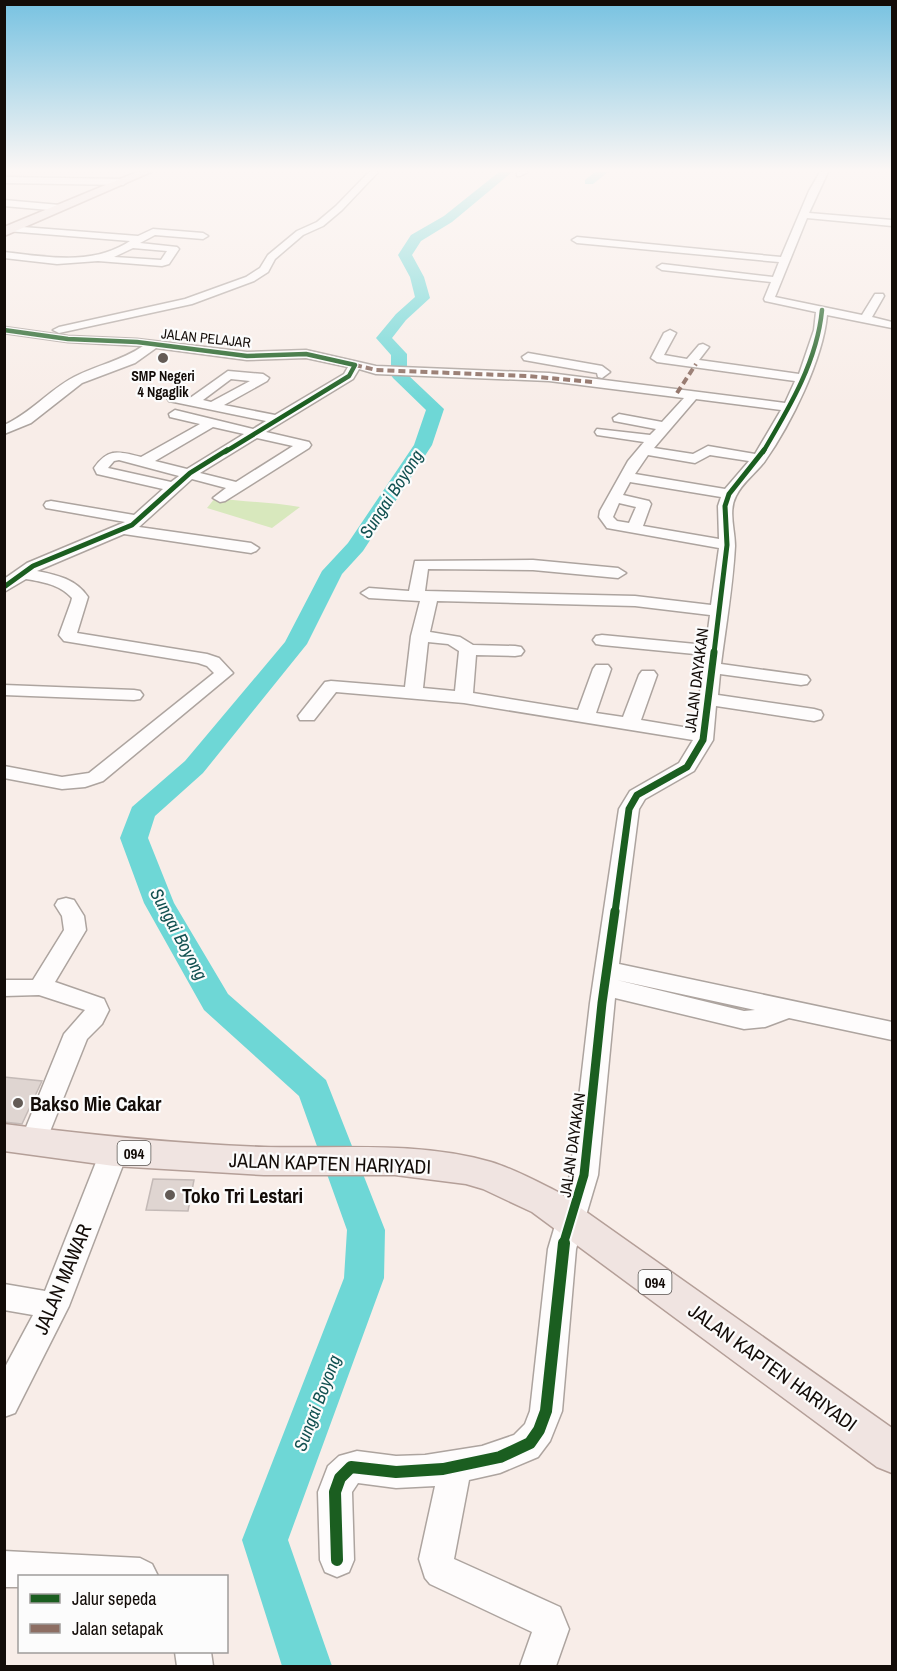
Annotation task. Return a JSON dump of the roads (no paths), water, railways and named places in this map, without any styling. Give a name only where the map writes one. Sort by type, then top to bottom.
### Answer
[{"type":"main road","name":"JALAN KAPTEN HARIYADI","points":[[19,1139],[114,1152],[264,1161],[395,1161],[466,1170],[492,1177],[546,1202],[892,1453]]},
{"type":"street","points":[[4,255],[75,262],[96,258],[116,250]]},
{"type":"street","points":[[96,258],[162,263],[173,250]]},
{"type":"street","points":[[40,335],[188,302],[250,279],[264,270],[271,257],[279,250]]},
{"type":"street","points":[[680,250],[783,260]]},
{"type":"street","points":[[788,250],[769,298],[892,324]]},
{"type":"street","points":[[662,267],[776,280]]},
{"type":"street","points":[[865,319],[878,298],[892,302]]},
{"type":"street","points":[[626,477],[729,494],[759,459],[789,407],[804,375],[820,330],[822,310]]},
{"type":"street","name":"JALAN PELAJAR","points":[[4,330],[247,356],[306,354],[352,371]]},
{"type":"street","points":[[670,333],[656,358],[693,364],[744,363],[804,375]]},
{"type":"street","points":[[4,430],[26,420],[78,380],[131,360],[152,345]]},
{"type":"street","points":[[677,393],[704,347]]},
{"type":"street","points":[[528,357],[604,371],[592,382]]},
{"type":"street","points":[[4,587],[33,566],[124,529],[138,520],[190,473],[279,420],[352,371],[426,371],[528,376],[789,407]]},
{"type":"street","points":[[194,402],[228,375],[263,378],[213,406]]},
{"type":"street","points":[[693,395],[649,445],[626,477],[607,511],[609,522],[634,529],[727,544]]},
{"type":"street","points":[[173,398],[279,420]]},
{"type":"street","points":[[175,414],[304,445],[220,498]]},
{"type":"street","points":[[619,418],[666,427]]},
{"type":"street","points":[[143,462],[211,423]]},
{"type":"street","points":[[602,432],[696,459],[708,450],[759,459]]},
{"type":"street","points":[[172,487],[101,470],[107,459],[114,456],[236,486]]},
{"type":"street","name":"JALAN DAYAKAN","points":[[337,1560],[335,1492],[340,1478],[351,1467],[366,1465],[397,1472],[456,1465],[507,1455],[527,1445],[540,1429],[546,1411],[562,1249],[584,1175],[619,874],[632,801],[644,791],[687,767],[704,736],[727,544],[725,513],[729,494]]},
{"type":"street","points":[[615,498],[644,504],[634,529]]},
{"type":"street","points":[[51,505],[138,520]]},
{"type":"street","points":[[124,529],[251,548]]},
{"type":"street","points":[[414,692],[423,596],[421,564],[533,565],[618,573]]},
{"type":"street","points":[[7,776],[72,784],[96,777],[224,673],[213,662],[201,658],[70,637],[68,635],[69,626],[78,609],[80,597],[74,589],[50,578],[21,573]]},
{"type":"street","points":[[369,593],[635,601],[719,611]]},
{"type":"street","points":[[420,636],[458,642],[468,651],[464,697]]},
{"type":"street","points":[[602,640],[713,659],[801,680]]},
{"type":"street","points":[[468,651],[485,649],[514,651]]},
{"type":"street","points":[[585,718],[602,669]]},
{"type":"street","points":[[630,725],[648,675]]},
{"type":"street","points":[[307,716],[331,686],[464,697],[704,736]]},
{"type":"street","points":[[4,690],[134,695]]},
{"type":"street","points":[[708,699],[814,715]]},
{"type":"street","points":[[4,988],[33,988],[43,985],[75,930],[73,916],[66,904]]},
{"type":"street","points":[[606,979],[744,1020],[765,1018],[787,1009],[892,1031]]},
{"type":"street","points":[[19,1139],[76,1034],[93,1018],[97,1008],[95,1005],[48,990],[43,985]]},
{"type":"street","name":"JALAN MAWAR","points":[[4,1402],[54,1306],[114,1152]]},
{"type":"street","points":[[4,1297],[54,1306]]},
{"type":"street","points":[[456,1465],[436,1559],[437,1566],[441,1572],[547,1620],[551,1629],[538,1666]]},
{"type":"street","points":[[4,1569],[121,1575]]},
{"type":"waterway","name":"Sungai Boyong","points":[[307,1666],[265,1540],[364,1278],[366,1230],[314,1089],[216,1002],[159,903],[134,838],[142,813],[194,767],[295,644],[333,571],[356,547],[423,445],[435,409],[399,375],[399,354],[384,338],[401,317],[423,298],[417,277],[405,255],[408,250]]},
{"type":"place","name":"SMP Negeri 4 Ngaglik","points":[[163,358]]},
{"type":"place","name":"Bakso Mie Cakar","points":[[18,1103]]},
{"type":"place","name":"Toko Tri Lestari","points":[[170,1195]]}]
